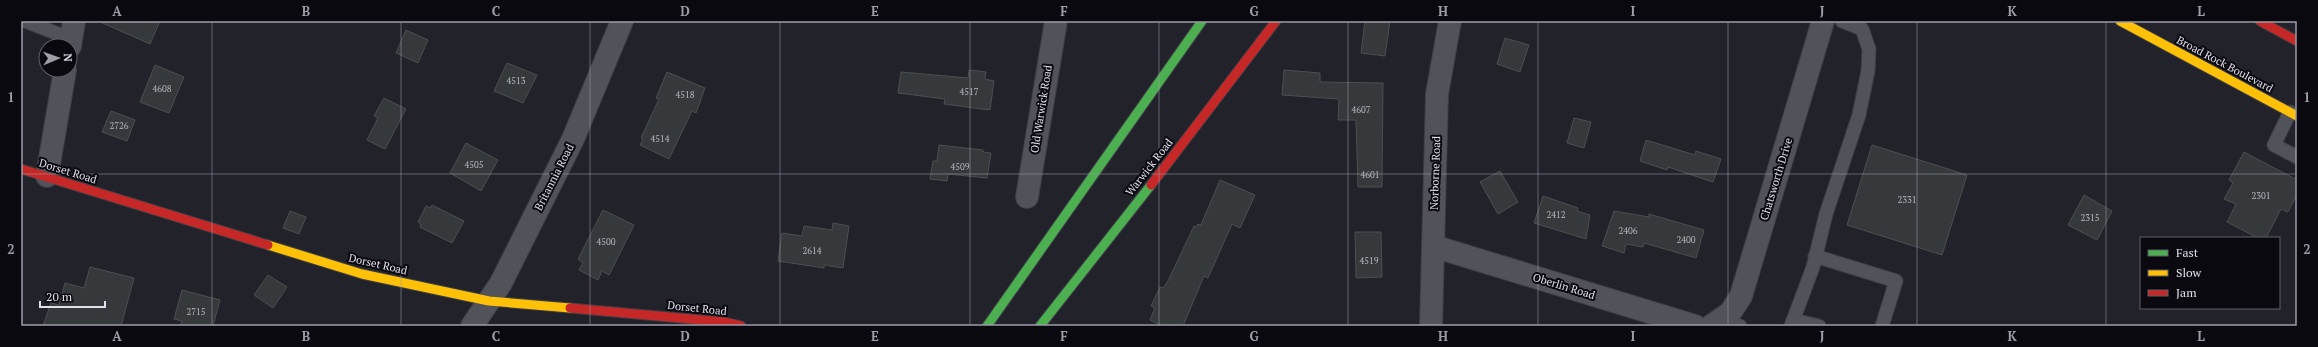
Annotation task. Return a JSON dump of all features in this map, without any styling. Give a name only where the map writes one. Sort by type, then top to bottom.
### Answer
[{"type":"main road","points":[[987,326],[1202,21]]},
{"type":"main road","name":"Warwick Road","points":[[1040,326],[1238,73],[1276,21]]},
{"type":"main road","name":"Broad Rock Boulevard","points":[[2120,21],[2293,114]]},
{"type":"main road","points":[[2260,21],[2297,41]]},
{"type":"main road","name":"Dorset Road","points":[[21,170],[47,176],[362,274],[488,301],[724,322],[741,326]]},
{"type":"street","name":"Britannia Road","points":[[472,326],[501,283],[573,139],[622,21]]},
{"type":"street","name":"Old Warwick Road","points":[[1027,197],[1056,21]]},
{"type":"street","name":"Norborne Road","points":[[1431,326],[1437,94],[1450,21]]},
{"type":"street","name":"Chatsworth Drive","points":[[1725,324],[1742,296],[1823,21]]},
{"type":"street","points":[[47,176],[65,78]]},
{"type":"street","name":"Oberlin Road","points":[[1433,246],[1696,326]]},
{"type":"lane","points":[[25,21],[72,35]]},
{"type":"lane","points":[[1819,326],[1792,323],[1815,256],[1826,214],[1858,115],[1868,71],[1869,50],[1862,29],[1842,21]]},
{"type":"lane","points":[[2293,114],[2274,145],[2297,157]]},
{"type":"lane","points":[[1815,256],[1896,281],[1882,326]]},
{"type":"building","points":[[98,21],[160,21],[150,44]]},
{"type":"building","points":[[1365,21],[1390,21],[1385,56],[1361,53]]},
{"type":"building","points":[[406,30],[428,40],[418,63],[396,53]]},
{"type":"building","points":[[1505,38],[1529,45],[1520,72],[1497,64]]},
{"type":"building","points":[[507,63],[537,75],[523,103],[494,91]]},
{"type":"building","points":[[155,65],[184,77],[169,113],[140,102]]},
{"type":"building","points":[[969,70],[986,72],[985,79],[994,81],[990,110],[944,104],[945,99],[898,93],[901,72],[968,78]]},
{"type":"building","points":[[1284,70],[1320,73],[1320,82],[1383,83],[1382,187],[1358,187],[1356,120],[1338,120],[1339,99],[1282,95]]},
{"type":"building","points":[[667,72],[705,88],[696,113],[692,111],[669,159],[640,145],[643,139],[641,138],[659,99],[656,98]]},
{"type":"building","points":[[384,98],[406,109],[385,149],[367,140],[378,118],[374,116]]},
{"type":"building","points":[[111,111],[135,120],[127,141],[102,132]]},
{"type":"building","points":[[1574,118],[1591,122],[1584,148],[1567,143]]},
{"type":"building","points":[[1646,140],[1695,155],[1696,151],[1721,159],[1713,182],[1668,167],[1667,170],[1640,161]]},
{"type":"building","points":[[466,143],[498,160],[481,191],[450,173]]},
{"type":"building","points":[[939,145],[983,150],[983,152],[991,153],[987,178],[948,174],[947,181],[930,179],[933,161],[937,161]]},
{"type":"building","points":[[1872,145],[1967,175],[1942,255],[1847,225]]},
{"type":"building","points":[[2244,152],[2297,180],[2297,194],[2288,212],[2281,209],[2267,237],[2256,237],[2227,222],[2236,204],[2224,199],[2233,183],[2229,180]]},
{"type":"building","points":[[1500,171],[1518,202],[1498,214],[1480,182]]},
{"type":"building","points":[[1220,180],[1255,195],[1240,228],[1232,224],[1208,278],[1204,276],[1183,326],[1163,326],[1150,320],[1155,308],[1151,306],[1160,287],[1163,288],[1168,281],[1194,226],[1196,227],[1198,224],[1201,225]]},
{"type":"building","points":[[2084,195],[2112,211],[2097,240],[2068,225]]},
{"type":"building","points":[[1543,196],[1578,208],[1577,211],[1590,215],[1586,239],[1534,223]]},
{"type":"building","points":[[432,205],[464,221],[452,243],[420,227],[421,224],[418,222],[426,206],[431,208]]},
{"type":"building","points":[[603,210],[634,225],[609,275],[602,271],[598,280],[579,270],[583,263],[578,259]]},
{"type":"building","points":[[290,211],[306,217],[299,234],[283,228]]},
{"type":"building","points":[[1614,211],[1649,217],[1649,214],[1704,230],[1696,258],[1644,243],[1643,247],[1626,244],[1624,253],[1602,246]]},
{"type":"building","points":[[833,223],[849,226],[843,268],[824,265],[824,268],[778,261],[782,233],[802,236],[804,226],[832,230]]},
{"type":"building","points":[[1355,232],[1381,232],[1382,277],[1356,278]]},
{"type":"building","points":[[90,267],[134,278],[121,326],[43,326],[51,303],[59,305],[65,283],[84,288]]},
{"type":"building","points":[[268,275],[287,287],[273,308],[254,295]]},
{"type":"building","points":[[182,290],[220,300],[213,326],[180,326],[182,321],[174,319]]},
{"type":"traffic: fast","points":[[987,326],[1202,21]]},
{"type":"traffic: fast","points":[[1040,326],[1151,185]]},
{"type":"traffic: slow","points":[[2120,21],[2297,116]]},
{"type":"traffic: slow","points":[[268,245],[362,274],[489,301],[570,308]]},
{"type":"traffic: jam","points":[[1151,185],[1276,21]]},
{"type":"traffic: jam","points":[[2260,21],[2297,41]]},
{"type":"traffic: jam","points":[[21,169],[268,245]]},
{"type":"traffic: jam","points":[[570,308],[724,322],[741,326]]}]
